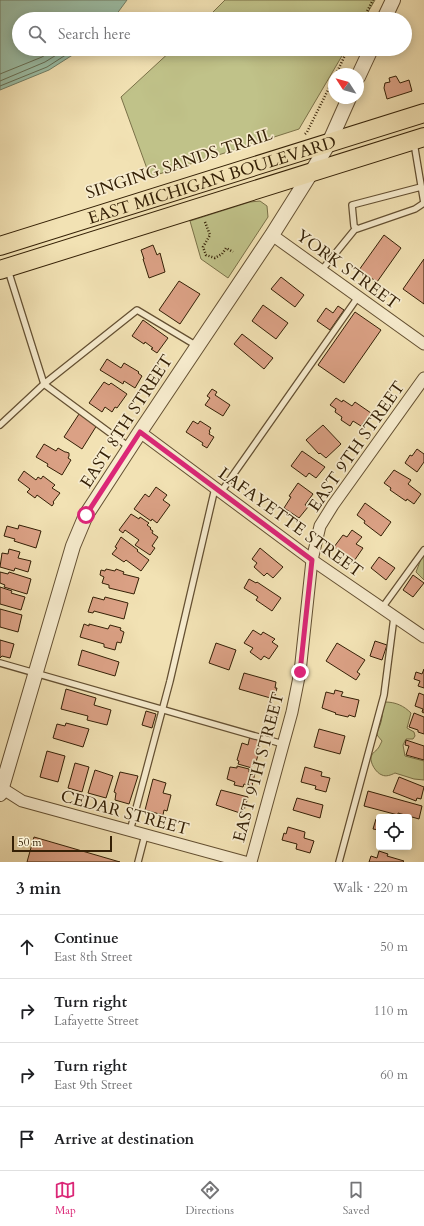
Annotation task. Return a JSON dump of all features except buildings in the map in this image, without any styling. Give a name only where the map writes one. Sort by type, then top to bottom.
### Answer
[{"type":"main road","name":"EAST MICHIGAN BOULEVARD","points":[[0,246],[424,113]]},
{"type":"main road","name":"EAST MICHIGAN BOULEVARD","points":[[3,269],[419,139]]},
{"type":"street","points":[[387,12],[392,0]]},
{"type":"street","points":[[362,68],[368,56]]},
{"type":"street","name":"EAST 8TH STREET","points":[[1,789],[73,546],[86,515],[272,235],[329,143],[346,104]]},
{"type":"street","name":"YORK STREET","points":[[272,235],[424,344]]},
{"type":"street","name":"EAST 9TH STREET","points":[[250,862],[292,712],[300,672],[312,560],[320,526],[332,505],[424,378]]},
{"type":"street","name":"LAFAYETTE STREET","points":[[140,432],[312,560],[424,637]]},
{"type":"street","name":"CEDAR STREET","points":[[1,789],[22,802],[245,862]]},
{"type":"lane","points":[[321,271],[356,228],[357,229],[415,209],[424,203],[421,186],[419,139]]},
{"type":"lane","points":[[356,228],[354,226],[352,205],[421,186]]},
{"type":"lane","points":[[3,269],[44,384],[130,448]]},
{"type":"lane","points":[[130,831],[170,681],[218,490],[358,297]]},
{"type":"lane","points":[[0,425],[44,384],[137,310],[197,346]]},
{"type":"lane","points":[[382,608],[424,550]]},
{"type":"lane","points":[[339,862],[384,695],[394,616]]},
{"type":"lane","points":[[0,664],[283,744]]},
{"type":"lane","points":[[138,862],[146,835]]},
{"type":"path","points":[[367,12],[373,0]]},
{"type":"path","points":[[339,68],[345,56]]},
{"type":"path","points":[[302,137],[307,132],[328,90]]},
{"type":"path","points":[[205,222],[210,235],[203,247],[206,255],[215,258],[222,254],[226,248],[234,252]]},
{"type":"shaded area","points":[[225,0],[375,0],[368,12],[213,12]]},
{"type":"shaded area","points":[[165,56],[342,56],[335,68],[328,68],[328,80],[299,129],[150,177],[121,97]]},
{"type":"shaded area","points":[[260,201],[267,206],[268,217],[228,278],[201,259],[190,221],[250,202]]},
{"type":"shaded area","points":[[424,555],[424,580],[416,572]]},
{"type":"shaded area","points":[[385,702],[400,705],[411,713],[407,728],[414,732],[415,736],[413,739],[406,739],[403,745],[405,756],[424,761],[424,780],[414,779],[395,773],[384,776],[380,774],[372,765],[372,755],[382,741],[377,733]]},
{"type":"water","points":[[0,0],[127,0],[118,12],[12,12],[12,56],[71,56],[49,70],[0,90]]},
{"type":"route","points":[[86,515],[140,432],[312,560],[300,672]]}]
